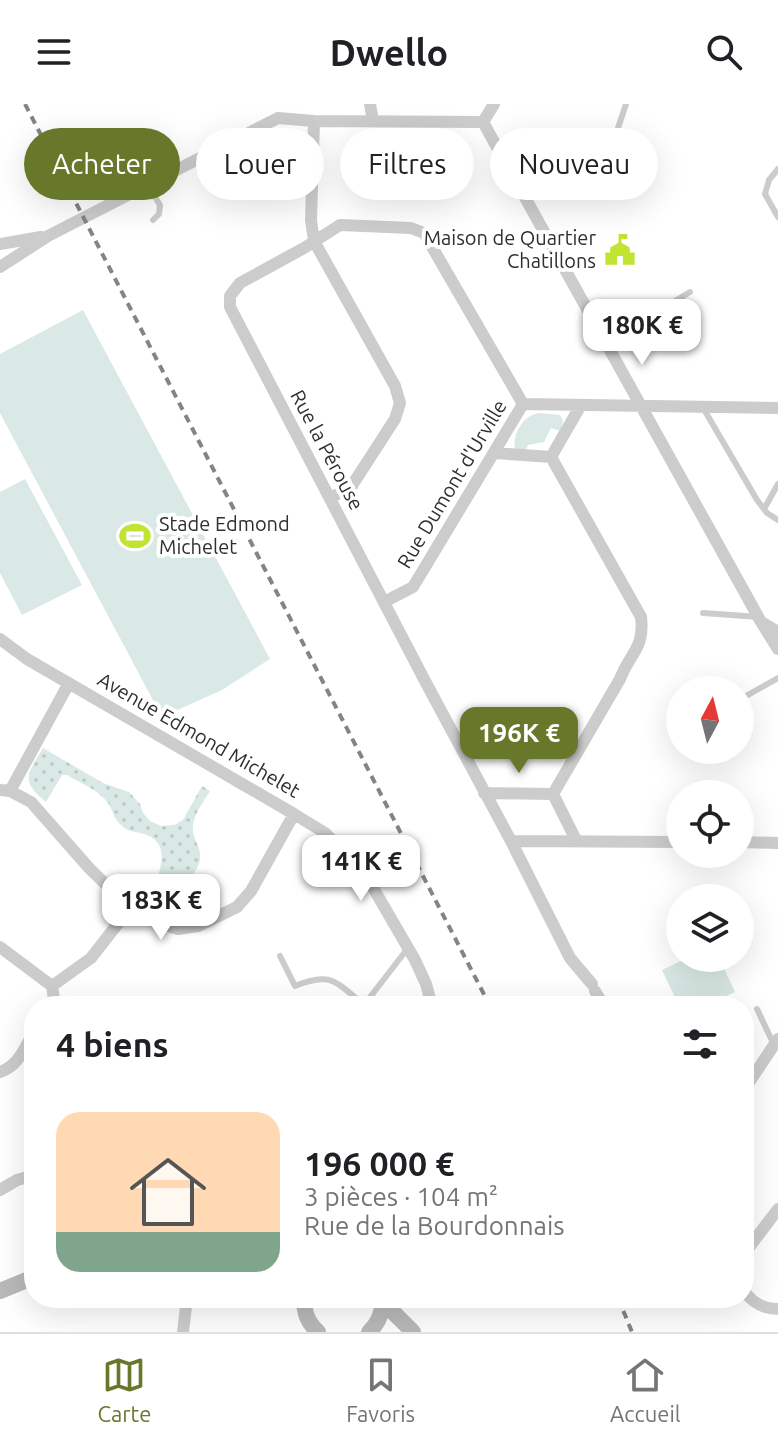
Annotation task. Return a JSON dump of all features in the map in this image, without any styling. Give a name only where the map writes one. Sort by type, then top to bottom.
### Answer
[{"type":"main road","points":[[0,1291],[24,1281]]},
{"type":"main road","points":[[303,1308],[318,1332]]},
{"type":"main road","points":[[369,1332],[378,1321],[381,1308]]},
{"type":"main road","points":[[390,1308],[413,1332]]},
{"type":"street","points":[[270,104],[278,118]]},
{"type":"street","points":[[370,104],[373,121]]},
{"type":"street","points":[[483,122],[494,104]]},
{"type":"street","points":[[180,168],[278,118],[483,122]]},
{"type":"street","points":[[314,121],[311,220],[314,241],[395,386],[400,403],[395,419],[351,487],[330,498]]},
{"type":"street","points":[[483,122],[490,134]]},
{"type":"street","points":[[0,267],[48,236],[118,200]]},
{"type":"street","points":[[527,200],[778,649]]},
{"type":"street","name":"Rue la Pérouse","points":[[523,404],[424,233],[411,228],[340,225],[240,283],[230,296],[230,307],[570,958],[598,996]]},
{"type":"street","points":[[0,244],[48,236]]},
{"type":"street","name":"Rue Dumont d'Urville","points":[[384,602],[413,587],[523,404],[778,408]]},
{"type":"street","points":[[551,457],[581,405]]},
{"type":"street","points":[[495,453],[551,457]]},
{"type":"street","points":[[551,457],[641,617],[643,632],[641,642],[553,794]]},
{"type":"street","points":[[760,619],[778,632]]},
{"type":"street","name":"Avenue Edmond Michelet","points":[[0,639],[27,659],[325,833],[364,872],[408,948],[429,996]]},
{"type":"street","points":[[69,683],[5,791],[31,802],[89,868],[130,908],[156,922],[178,929],[198,926],[237,907],[251,891],[294,814]]},
{"type":"street","points":[[484,793],[553,794]]},
{"type":"street","points":[[553,794],[576,840]]},
{"type":"street","points":[[511,841],[666,842]]},
{"type":"street","points":[[754,842],[778,843]]},
{"type":"street","points":[[52,986],[91,958],[130,908]]},
{"type":"street","points":[[0,947],[52,986],[54,996]]},
{"type":"street","points":[[754,1075],[776,1042]]},
{"type":"street","points":[[0,1072],[16,1063],[24,1049]]},
{"type":"street","points":[[0,1190],[24,1178]]},
{"type":"street","points":[[754,1241],[778,1209]]},
{"type":"street","points":[[754,1302],[778,1309]]},
{"type":"street","points":[[183,1332],[186,1308]]},
{"type":"lane","points":[[618,128],[626,104]]},
{"type":"lane","points":[[778,169],[769,180],[765,194],[778,217]]},
{"type":"lane","points":[[153,220],[159,214],[160,205],[157,200]]},
{"type":"lane","points":[[607,342],[690,292]]},
{"type":"lane","points":[[702,406],[764,509],[778,520]]},
{"type":"lane","points":[[764,509],[778,484]]},
{"type":"lane","points":[[703,613],[760,619]]},
{"type":"lane","points":[[754,692],[778,678]]},
{"type":"lane","points":[[371,996],[408,948]]},
{"type":"lane","points":[[280,956],[295,986],[316,978],[326,978],[337,982],[353,996]]},
{"type":"lane","points":[[757,1009],[776,1042]]},
{"type":"shaded area","name":"Stade Edmond Michelet","points":[[83,310],[270,659],[222,690],[162,717],[0,413],[0,354]]},
{"type":"shaded area","points":[[539,413],[560,415],[563,421],[560,431],[551,428],[544,442],[528,445],[525,452],[515,451],[515,439],[523,422]]},
{"type":"shaded area","points":[[25,479],[82,585],[22,615],[0,573],[0,492]]},
{"type":"shaded area","points":[[43,748],[103,783],[129,792],[150,821],[161,826],[174,825],[183,820],[202,786],[210,791],[193,825],[200,851],[197,868],[191,876],[167,890],[156,913],[145,907],[162,858],[156,841],[123,827],[104,798],[67,775],[62,775],[46,802],[29,782],[30,771]]},
{"type":"shaded area","points":[[666,968],[666,972],[726,972],[735,992],[726,996],[674,996],[662,970]]},
{"type":"railway","points":[[25,104],[485,996]]},
{"type":"railway","points":[[622,1308],[632,1332]]},
{"type":"place","name":"Maison de Quartier Chatillons","points":[[620,250]]},
{"type":"place","name":"Stade Edmond Michelet","points":[[135,536]]}]
